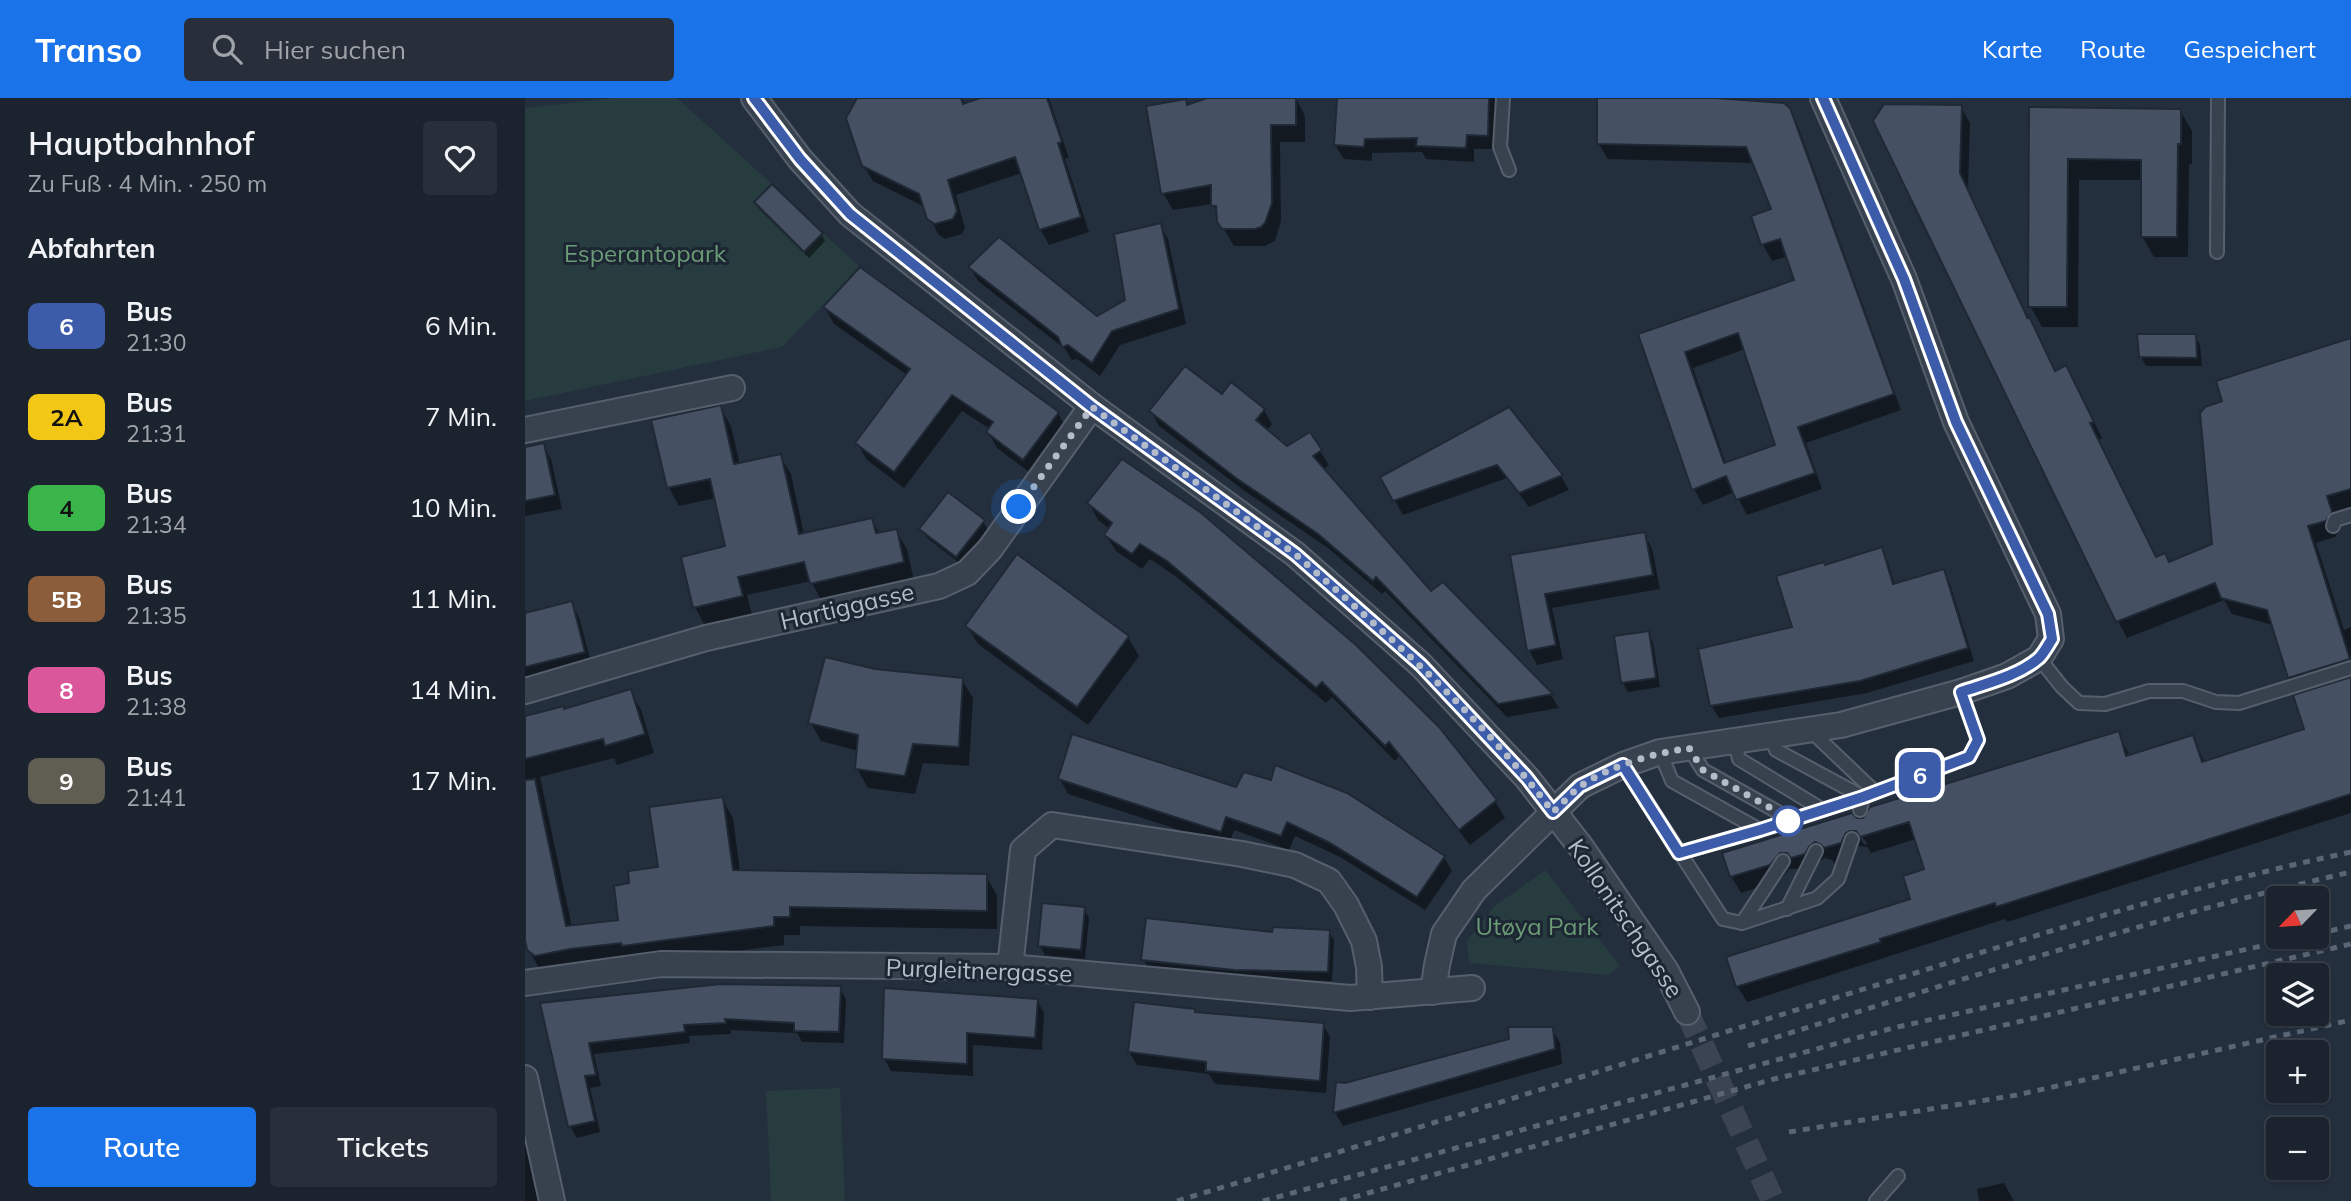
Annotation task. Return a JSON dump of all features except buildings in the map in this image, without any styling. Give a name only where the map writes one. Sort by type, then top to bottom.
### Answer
[{"type":"street","name":"Kollonitschgasse","points":[[754,98],[800,159],[850,214],[1092,407],[1295,554],[1421,665],[1527,778],[1581,847],[1666,971],[1687,1012]]},
{"type":"street","points":[[1433,992],[1444,934],[1474,890],[1580,786],[1623,765],[1660,752],[1841,726],[1961,692],[2007,676],[2039,657],[2052,639],[2048,614],[1956,422],[1904,279],[1823,98]]},
{"type":"street","points":[[525,430],[732,388]]},
{"type":"street","name":"Hartiggasse","points":[[525,691],[706,638],[939,586],[967,573],[990,549],[1092,407]]},
{"type":"street","points":[[1010,967],[1023,850],[1052,825],[1242,854],[1295,865],[1329,881],[1346,905],[1364,941],[1369,967],[1370,996]]},
{"type":"street","name":"Purgleitnergasse","points":[[525,983],[661,964],[1010,967],[1350,998],[1472,988]]},
{"type":"street","points":[[525,1078],[552,1201]]},
{"type":"lane","points":[[1503,98],[1500,147],[1509,170]]},
{"type":"lane","points":[[2217,251],[2218,98]]},
{"type":"lane","points":[[2333,526],[2335,520],[2351,515]]},
{"type":"lane","points":[[2039,657],[2061,687],[2079,703],[2105,704],[2149,691],[2183,691],[2216,702],[2239,702],[2351,668]]},
{"type":"lane","points":[[1679,853],[1827,813],[1869,794],[1969,757],[1978,740],[1961,692]]},
{"type":"lane","points":[[1809,730],[1869,794]]},
{"type":"lane","points":[[1771,736],[1776,750],[1869,794]]},
{"type":"lane","points":[[1734,740],[1739,759],[1827,813]]},
{"type":"lane","points":[[1689,748],[1703,770],[1796,822]]},
{"type":"lane","points":[[1660,752],[1672,780],[1760,830]]},
{"type":"lane","points":[[1623,765],[1723,919],[1742,923],[1817,898],[1838,879],[1852,839]]},
{"type":"lane","points":[[1860,810],[1869,794]]},
{"type":"lane","points":[[1787,909],[1816,851]]},
{"type":"lane","points":[[1742,923],[1783,861]]},
{"type":"lane","points":[[1876,1201],[1898,1176]]},
{"type":"green space","name":"Esperantopark","points":[[613,98],[677,98],[772,184],[754,203],[804,252],[823,233],[860,267],[782,347],[525,401],[525,108]]},
{"type":"green space","name":"Utøya Park","points":[[1545,870],[1620,966],[1609,975],[1469,963],[1467,941],[1494,907]]},
{"type":"green space","points":[[840,1088],[845,1201],[771,1201],[766,1091]]},
{"type":"tunnel","points":[[1687,1012],[1773,1201]]},
{"type":"railway","points":[[1177,1201],[2054,930],[2231,880],[2351,852]]},
{"type":"railway","points":[[1748,1046],[2123,931],[2351,872]]},
{"type":"railway","points":[[2329,931],[2351,926]]},
{"type":"railway","points":[[1340,1201],[1774,1079],[2351,944]]},
{"type":"railway","points":[[1263,1201],[1893,1028],[2266,945]]},
{"type":"railway","points":[[1789,1132],[2017,1095],[2351,1020]]},
{"type":"bus line","name":"6","points":[[754,98],[800,159],[850,214],[1092,407],[1295,554],[1421,665],[1527,778],[1553,812],[1580,786],[1623,765],[1679,853],[1863,797],[1969,757],[1978,740],[1961,692],[2007,676],[2023,667],[2039,657],[2052,639],[2048,614],[1956,422],[1904,279],[1823,98]]},
{"type":"route","points":[[1019,507],[1092,407],[1313,569],[1421,665],[1527,778],[1553,812],[1580,786],[1623,765],[1660,752],[1689,748],[1703,770],[1792,820],[1788,821]]}]
